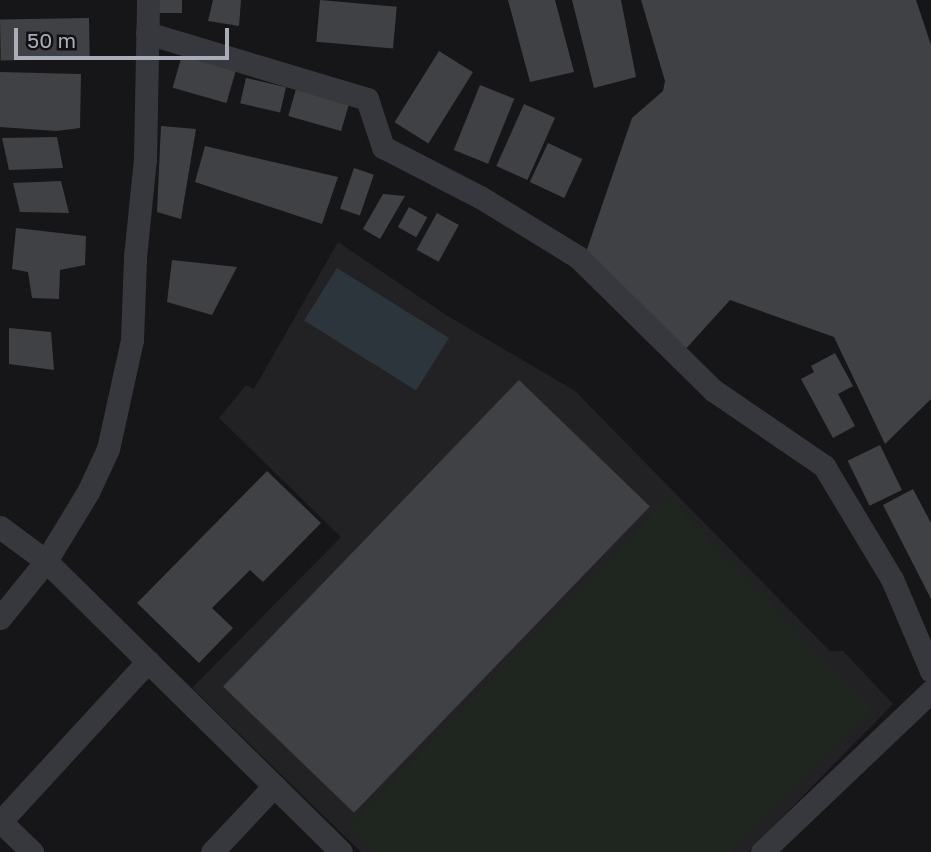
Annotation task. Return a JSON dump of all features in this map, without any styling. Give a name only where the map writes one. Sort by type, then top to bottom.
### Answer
[{"type":"street","points":[[0,618],[46,561],[88,492],[108,449],[132,340],[135,257],[145,159],[148,0]]},
{"type":"street","points":[[148,33],[367,99],[383,147],[480,197],[578,257],[713,390],[824,466],[892,579],[931,671]]},
{"type":"street","points":[[0,527],[46,561],[341,852]]},
{"type":"street","points":[[32,852],[0,821],[148,662]]},
{"type":"street","points":[[762,852],[931,691]]},
{"type":"street","points":[[212,852],[274,786]]},
{"type":"shaded area","points":[[338,242],[446,315],[575,391],[830,651],[843,651],[893,704],[748,852],[361,852],[192,688],[341,537],[219,418],[246,385],[254,389]]},
{"type":"shaded area","points":[[337,268],[449,338],[416,391],[304,321]]},
{"type":"shaded area","points":[[668,498],[872,708],[731,852],[376,852],[349,827]]},
{"type":"building","points":[[157,0],[182,0],[182,13],[157,13]]},
{"type":"building","points":[[213,0],[241,0],[239,26],[208,21]]},
{"type":"building","points":[[320,0],[397,7],[393,49],[316,42]]},
{"type":"building","points":[[508,0],[555,0],[574,72],[530,82]]},
{"type":"building","points":[[572,0],[621,0],[636,77],[594,88]]},
{"type":"building","points":[[641,0],[916,0],[931,45],[931,399],[885,444],[834,337],[730,300],[683,352],[585,255],[632,118],[663,91],[665,81]]},
{"type":"building","points":[[89,18],[90,59],[1,61],[0,20]]},
{"type":"building","points":[[439,51],[473,72],[428,143],[394,122]]},
{"type":"building","points":[[182,55],[236,70],[226,103],[173,88]]},
{"type":"building","points":[[0,72],[81,74],[80,128],[56,131],[0,127]]},
{"type":"building","points":[[246,78],[286,87],[280,113],[240,103]]},
{"type":"building","points":[[480,85],[514,99],[488,164],[454,150]]},
{"type":"building","points":[[296,89],[349,104],[341,131],[288,116]]},
{"type":"building","points":[[524,104],[555,118],[527,180],[496,166]]},
{"type":"building","points":[[161,126],[196,129],[181,219],[157,212]]},
{"type":"building","points":[[57,137],[63,168],[9,170],[2,138]]},
{"type":"building","points":[[548,143],[582,159],[564,198],[530,182]]},
{"type":"building","points":[[205,146],[338,177],[322,224],[195,182]]},
{"type":"building","points":[[354,168],[374,175],[360,215],[340,209]]},
{"type":"building","points":[[61,181],[69,213],[20,212],[13,183]]},
{"type":"building","points":[[383,194],[405,196],[380,239],[363,229]]},
{"type":"building","points":[[409,207],[427,217],[416,237],[398,227]]},
{"type":"building","points":[[437,213],[459,225],[439,262],[417,250]]},
{"type":"building","points":[[16,228],[86,236],[85,265],[60,270],[59,299],[32,298],[28,272],[12,269]]},
{"type":"building","points":[[172,260],[237,267],[212,315],[167,302]]},
{"type":"building","points":[[9,328],[51,332],[54,370],[9,364]]},
{"type":"building","points":[[835,353],[853,386],[838,394],[855,426],[833,438],[801,379],[814,372],[811,366]]},
{"type":"building","points":[[519,380],[650,506],[354,813],[223,686]]},
{"type":"building","points":[[880,445],[902,490],[870,506],[848,461]]},
{"type":"building","points":[[267,471],[321,523],[263,582],[250,570],[212,608],[233,628],[199,663],[137,603]]},
{"type":"building","points":[[913,489],[931,523],[931,599],[883,505]]}]
